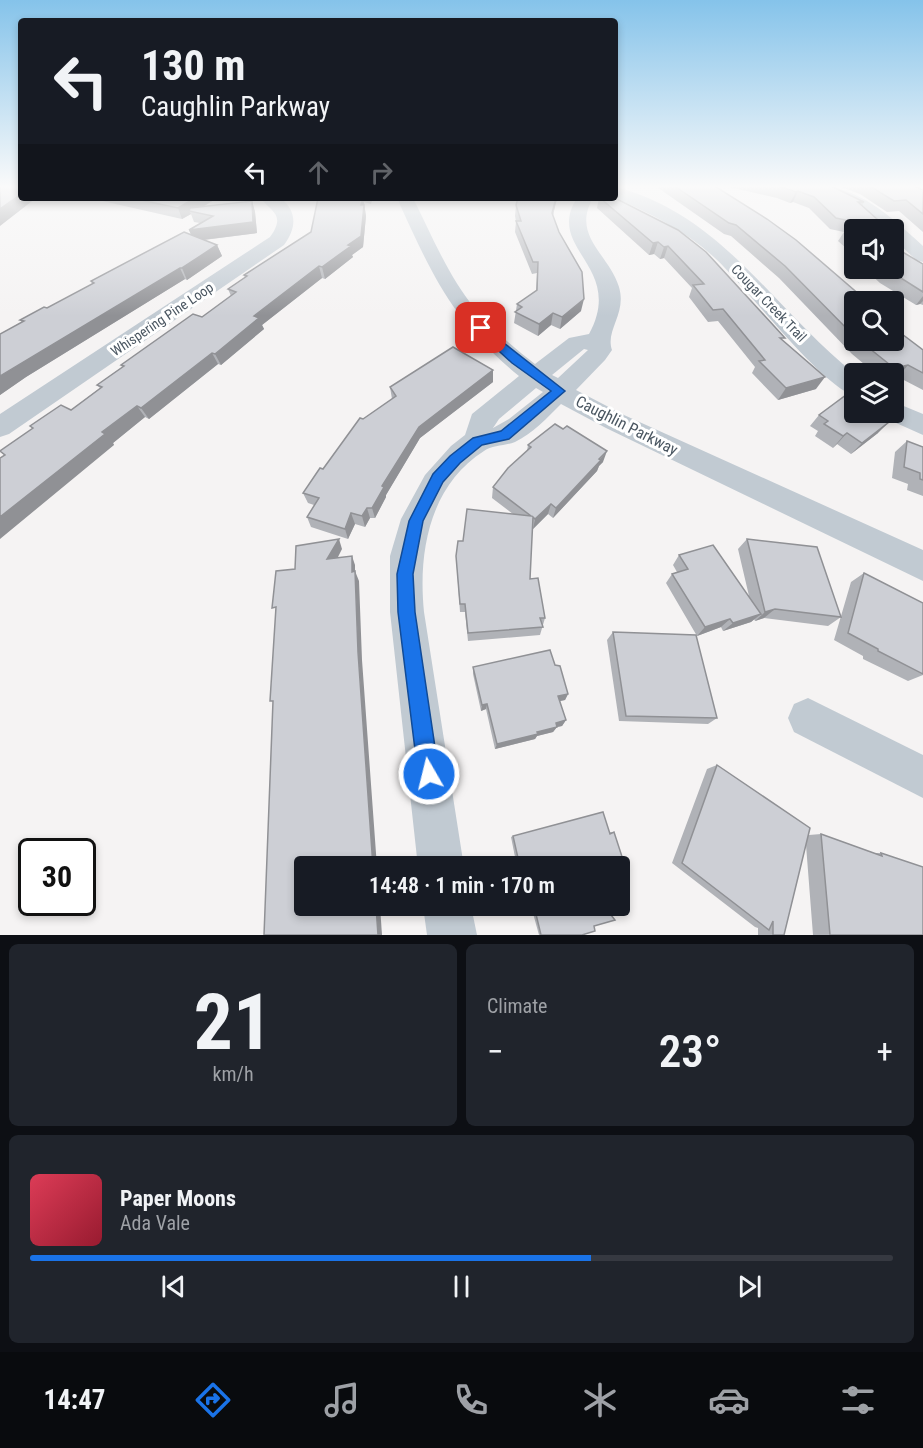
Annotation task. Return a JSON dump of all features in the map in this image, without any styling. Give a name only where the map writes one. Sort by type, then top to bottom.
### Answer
[{"type":"street","name":"Whispering Pine Loop","points":[[0,427],[277,241],[285,229]]},
{"type":"street","name":"Caughlin Parkway","points":[[420,229],[447,283],[468,314],[496,344],[536,376],[614,421],[923,566]]},
{"type":"street","points":[[440,856],[407,612],[405,574],[416,521],[438,478],[455,460],[478,441],[505,435],[559,391],[600,350],[597,340],[607,319],[610,295],[604,273],[583,241],[578,229]]},
{"type":"street","name":"Cougar Creek Trail","points":[[689,229],[702,237],[749,281],[830,367],[844,378]]},
{"type":"street","points":[[893,229],[923,256]]},
{"type":"street","points":[[478,441],[481,421],[577,343],[597,340]]},
{"type":"street","points":[[904,416],[923,425]]},
{"type":"street","points":[[808,717],[923,777]]},
{"type":"street","points":[[449,916],[453,935]]},
{"type":"building","points":[[312,229],[362,229],[361,236],[348,245],[351,246],[322,267],[319,266],[254,316],[259,318],[215,354],[212,353],[141,408],[137,406],[102,432],[105,434],[0,517],[0,458],[5,455],[0,451],[33,428],[30,426],[61,405],[71,410],[102,387],[97,385],[124,366],[121,365],[193,314],[202,317],[236,292],[228,289],[247,276],[244,275],[311,232]]},
{"type":"building","points":[[519,229],[558,229],[582,272],[584,299],[562,317],[553,313],[539,324],[515,312],[522,307],[517,304],[537,290],[538,262],[533,262]]},
{"type":"building","points":[[636,229],[678,230],[706,252],[785,338],[780,338],[825,377],[786,388],[759,361],[765,360],[723,309],[713,310],[693,285],[704,284],[668,246],[664,247],[658,242],[653,243]]},
{"type":"building","points":[[740,229],[780,229],[855,291],[844,291],[844,326],[785,266]]},
{"type":"building","points":[[184,232],[217,245],[0,376],[0,334],[24,321],[20,320],[94,283],[91,281]]},
{"type":"building","points":[[904,253],[923,264],[923,292],[902,279]]},
{"type":"building","points":[[904,336],[923,350],[923,373],[908,365],[904,366],[904,363],[888,363],[873,351],[904,351]]},
{"type":"building","points":[[453,347],[493,370],[419,427],[382,486],[384,487],[372,508],[367,508],[362,516],[351,513],[345,529],[307,517],[319,498],[303,493],[360,418],[363,419],[396,396],[390,387]]},
{"type":"building","points":[[844,396],[844,423],[888,423],[862,443],[847,433],[843,436],[824,424],[828,421],[819,415]]},
{"type":"building","points":[[555,424],[563,429],[567,426],[607,451],[556,508],[551,504],[535,519],[533,517],[530,579],[538,578],[545,618],[540,618],[543,627],[468,633],[465,604],[460,604],[456,556],[458,541],[463,541],[467,509],[531,516],[493,487],[508,468],[531,447],[528,445]]},
{"type":"building","points":[[907,441],[923,447],[923,480],[920,479],[920,473],[904,467]]},
{"type":"building","points":[[339,539],[327,559],[352,556],[352,572],[355,571],[358,652],[372,856],[294,856],[294,916],[377,916],[378,935],[264,935],[273,701],[270,701],[276,607],[272,608],[276,571],[295,569],[296,546]]},
{"type":"building","points":[[747,539],[817,547],[841,617],[775,609],[765,612]]},
{"type":"building","points":[[713,545],[761,614],[733,623],[730,619],[705,627],[672,574],[688,569],[679,555]]},
{"type":"building","points":[[864,573],[923,603],[923,674],[848,633]]},
{"type":"building","points":[[613,632],[696,635],[717,718],[626,716]]},
{"type":"building","points":[[550,650],[555,665],[560,666],[568,694],[558,696],[566,720],[556,723],[557,727],[537,732],[538,734],[497,744],[487,704],[482,705],[473,667]]},
{"type":"building","points":[[717,765],[810,828],[784,935],[773,935],[773,921],[769,930],[682,863]]},
{"type":"building","points":[[603,812],[610,834],[614,832],[622,856],[518,856],[513,836]]},
{"type":"building","points":[[821,834],[882,856],[881,853],[923,867],[923,935],[830,935]]},
{"type":"building","points":[[536,916],[612,916],[615,920],[594,926],[595,931],[582,935],[541,935]]},
{"type":"route","points":[[429,774],[407,612],[405,574],[409,545],[416,521],[438,478],[455,460],[478,441],[505,435],[559,391],[496,344],[481,328]]}]
